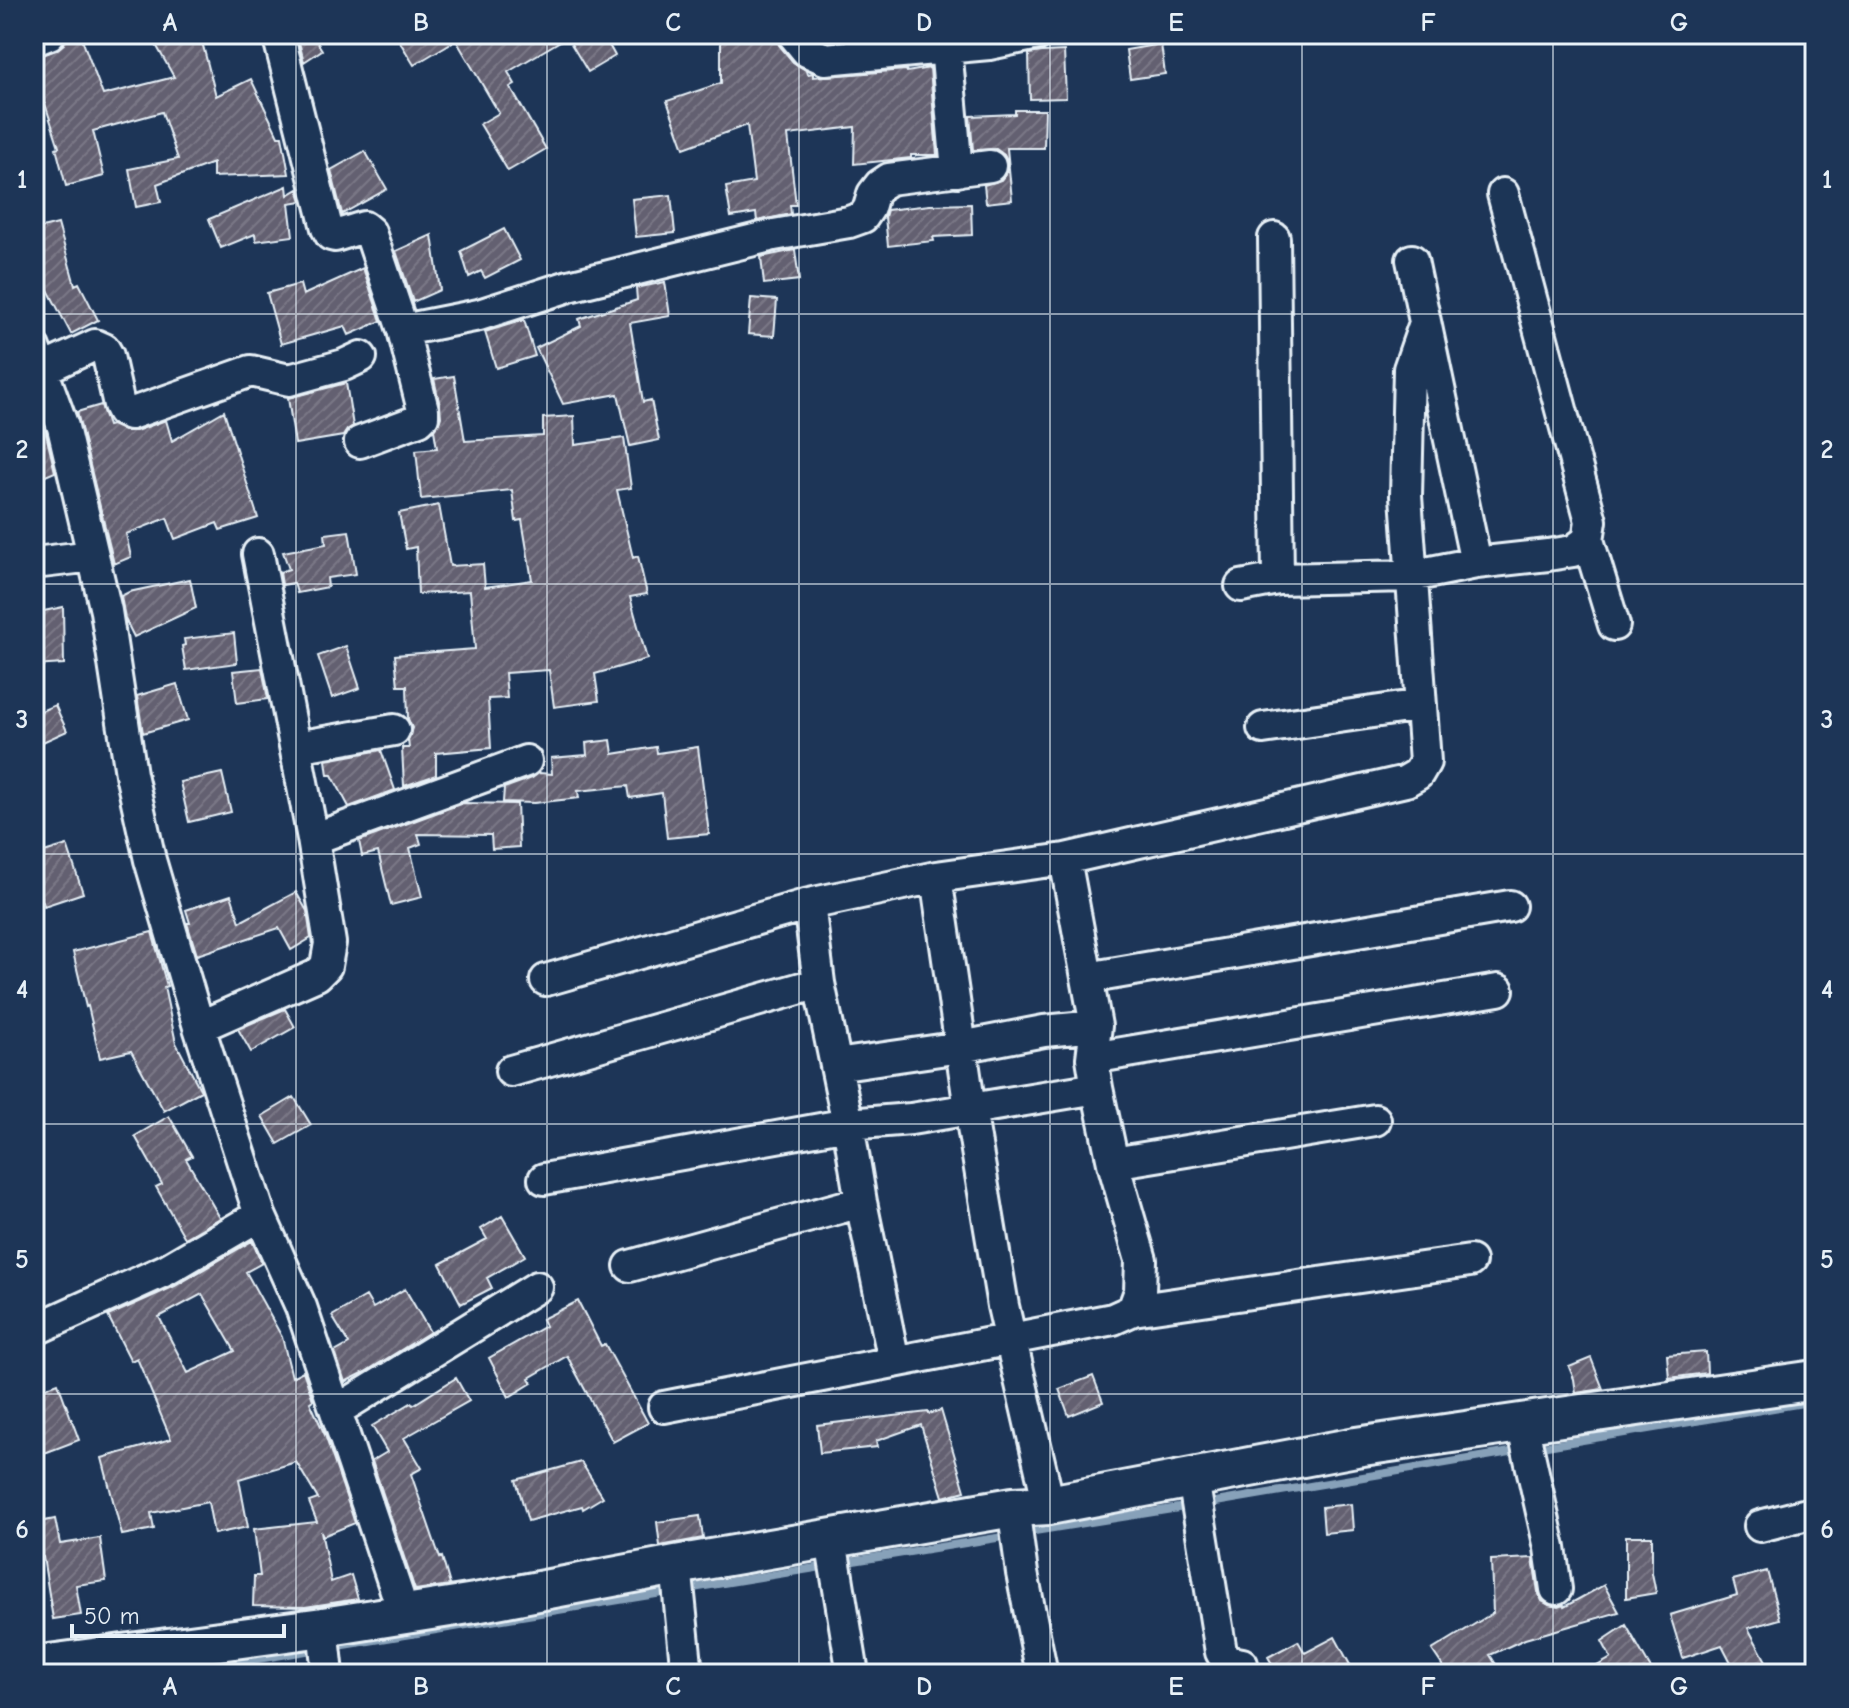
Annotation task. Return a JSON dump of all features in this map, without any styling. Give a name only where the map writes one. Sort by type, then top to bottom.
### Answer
[{"type":"street","points":[[34,40],[49,34]]},
{"type":"street","points":[[278,34],[327,228],[335,236],[364,227],[370,232],[403,330],[423,416],[360,442]]},
{"type":"street","points":[[793,34],[807,51],[825,59],[1038,34]]},
{"type":"street","points":[[946,47],[957,171]]},
{"type":"street","points":[[403,330],[479,315],[569,286],[759,239],[849,222],[863,217],[873,194],[889,179],[990,166]]},
{"type":"street","points":[[1503,194],[1591,521],[1588,540],[1614,625]]},
{"type":"street","points":[[1274,238],[1278,579]]},
{"type":"street","points":[[1412,260],[1476,563]]},
{"type":"street","points":[[546,980],[809,904],[936,877],[1065,859],[1406,781],[1418,774],[1425,762],[1406,496],[1409,369],[1425,323]]},
{"type":"street","points":[[361,357],[344,365],[289,380],[245,372],[130,414],[122,411],[119,405],[104,349],[95,345],[38,359],[63,427],[106,611],[131,774],[150,860],[199,1027],[260,1215],[301,1307],[404,1614]]},
{"type":"street","points":[[1241,586],[1278,579],[1411,576],[1476,563],[1573,551],[1588,540]]},
{"type":"street","points":[[199,1027],[317,975],[326,966],[330,943],[258,554]]},
{"type":"street","points":[[34,563],[93,556]]},
{"type":"street","points":[[1263,728],[1421,705]]},
{"type":"street","points":[[296,747],[394,730]]},
{"type":"street","points":[[313,839],[526,761]]},
{"type":"street","points":[[1065,859],[1096,1026],[1092,1058],[1097,1088],[1113,1163],[1141,1260],[1140,1291],[1133,1310]]},
{"type":"street","points":[[936,877],[970,1109],[1011,1338],[1025,1512],[1022,1573],[1042,1674]]},
{"type":"street","points":[[809,904],[819,983],[894,1361]]},
{"type":"street","points":[[1087,978],[1510,906]]},
{"type":"street","points":[[511,1071],[819,983]]},
{"type":"street","points":[[1092,1058],[1498,990]]},
{"type":"street","points":[[836,1065],[961,1047],[1044,1031],[1096,1026]]},
{"type":"street","points":[[544,1179],[848,1124],[911,1119],[1097,1088]]},
{"type":"street","points":[[1113,1163],[1375,1120]]},
{"type":"street","points":[[630,1266],[861,1202]]},
{"type":"street","points":[[34,1330],[166,1270],[260,1215]]},
{"type":"street","points":[[664,1407],[1113,1319],[1133,1310],[1470,1261]]},
{"type":"street","points":[[336,1411],[537,1287]]},
{"type":"street","points":[[34,1666],[135,1665],[326,1653],[404,1614],[490,1600],[679,1587],[834,1562],[1025,1512],[1197,1499],[1356,1447],[1526,1441],[1815,1380]]},
{"type":"street","points":[[1526,1441],[1556,1589]]},
{"type":"street","points":[[1197,1499],[1221,1652],[1226,1661],[1242,1664]]},
{"type":"street","points":[[1760,1526],[1815,1512]]},
{"type":"street","points":[[834,1562],[853,1674]]},
{"type":"street","points":[[679,1587],[687,1674]]},
{"type":"building","points":[[67,34],[80,34],[103,95],[174,77],[150,34],[200,34],[216,96],[251,79],[278,136],[282,136],[289,174],[213,177],[213,163],[157,184],[161,202],[136,207],[129,169],[178,159],[162,112],[93,131],[104,176],[66,186],[56,148],[59,147],[34,70],[34,58],[56,50],[64,44]]},
{"type":"building","points":[[297,34],[312,34],[322,50],[304,62]]},
{"type":"building","points":[[395,34],[603,34],[615,56],[588,72],[567,37],[508,72],[515,84],[510,87],[546,149],[508,171],[480,124],[499,113],[456,40],[414,65]]},
{"type":"building","points":[[756,34],[775,34],[779,45],[793,62],[808,74],[813,73],[813,77],[930,68],[937,155],[911,155],[911,158],[854,164],[855,127],[788,135],[796,205],[790,205],[791,214],[757,221],[756,213],[731,217],[726,187],[754,182],[747,125],[684,148],[667,101],[721,83],[721,40],[757,40]]},
{"type":"building","points":[[1161,44],[1165,74],[1130,79],[1126,50]]},
{"type":"building","points":[[1064,51],[1066,98],[1030,99],[1029,54]]},
{"type":"building","points":[[1015,110],[1045,110],[1044,148],[1007,148],[1012,200],[986,203],[984,185],[1001,180],[1007,172],[1008,163],[996,149],[973,150],[970,116],[1015,114]]},
{"type":"building","points":[[365,151],[387,189],[342,214],[331,170]]},
{"type":"building","points":[[287,186],[288,195],[298,189],[302,201],[289,203],[293,236],[256,241],[255,234],[221,248],[209,219]]},
{"type":"building","points":[[671,195],[675,233],[636,237],[632,199]]},
{"type":"building","points":[[971,204],[972,235],[933,237],[934,241],[888,246],[887,210]]},
{"type":"building","points":[[58,224],[75,285],[79,283],[98,320],[71,334],[34,263],[34,230]]},
{"type":"building","points":[[504,229],[520,260],[485,278],[481,271],[469,277],[461,251]]},
{"type":"building","points":[[432,235],[440,290],[413,302],[396,251]]},
{"type":"building","points":[[795,250],[799,280],[764,284],[761,257]]},
{"type":"building","points":[[363,268],[381,321],[349,335],[345,326],[281,344],[267,293],[300,284],[303,295]]},
{"type":"building","points":[[665,282],[670,316],[630,323],[643,402],[651,400],[659,440],[630,446],[618,394],[563,404],[536,348],[581,326],[579,319],[637,300],[636,288]]},
{"type":"building","points":[[751,298],[777,300],[774,336],[748,334]]},
{"type":"building","points":[[524,320],[535,356],[496,368],[485,332]]},
{"type":"building","points":[[454,376],[465,441],[543,436],[543,418],[574,416],[575,445],[624,438],[631,488],[617,490],[633,558],[638,556],[647,594],[630,597],[647,659],[595,674],[599,701],[554,707],[549,670],[505,673],[507,698],[488,699],[491,748],[436,753],[436,775],[404,786],[402,748],[409,748],[412,728],[408,719],[407,686],[398,686],[395,655],[475,649],[470,591],[418,594],[416,547],[406,549],[399,513],[439,505],[450,566],[483,564],[485,587],[532,580],[522,520],[516,521],[512,490],[421,499],[416,450],[437,448],[434,430],[441,417],[434,379]]},
{"type":"building","points":[[346,383],[353,426],[343,436],[295,444],[288,398]]},
{"type":"building","points":[[101,405],[108,426],[124,431],[136,431],[166,420],[172,441],[224,411],[258,518],[220,530],[217,523],[175,539],[167,518],[126,534],[131,557],[114,564],[77,412]]},
{"type":"building","points":[[45,430],[55,472],[34,481],[34,435]]},
{"type":"building","points":[[349,531],[356,574],[327,578],[328,587],[297,593],[294,583],[282,585],[280,572],[289,569],[283,552],[326,544],[325,534]]},
{"type":"building","points":[[190,579],[196,608],[134,637],[125,619],[121,596]]},
{"type":"building","points":[[63,607],[64,664],[34,666],[34,613]]},
{"type":"building","points":[[234,633],[237,663],[186,670],[182,646],[185,645],[184,639]]},
{"type":"building","points":[[346,646],[360,688],[332,698],[318,656]]},
{"type":"building","points":[[262,668],[268,699],[237,703],[233,671]]},
{"type":"building","points":[[177,684],[188,720],[143,733],[137,696]]},
{"type":"building","points":[[55,705],[67,731],[34,746],[34,714]]},
{"type":"building","points":[[611,740],[613,754],[656,747],[657,753],[698,747],[709,834],[667,838],[662,793],[630,798],[628,786],[578,791],[579,798],[534,803],[503,802],[504,788],[539,773],[552,774],[551,758],[587,755],[586,743]]},
{"type":"building","points":[[381,750],[395,790],[349,807],[332,775],[328,775],[326,760]]},
{"type":"building","points":[[222,773],[231,812],[189,822],[180,782]]},
{"type":"building","points":[[463,803],[517,804],[519,847],[492,849],[491,835],[418,834],[421,844],[410,848],[422,897],[391,905],[378,852],[362,856],[359,841]]},
{"type":"building","points":[[67,845],[83,893],[44,906],[34,875],[34,855]]},
{"type":"building","points":[[296,892],[307,911],[311,938],[291,950],[279,928],[197,955],[186,910],[231,895],[240,922]]},
{"type":"building","points":[[152,932],[167,986],[164,987],[176,1043],[201,1091],[164,1111],[131,1051],[100,1058],[73,952]]},
{"type":"building","points":[[285,1009],[295,1027],[251,1052],[238,1029]]},
{"type":"building","points":[[294,1097],[311,1125],[278,1144],[262,1116]]},
{"type":"building","points":[[169,1116],[192,1156],[186,1159],[220,1218],[185,1238],[156,1187],[162,1184],[135,1136]]},
{"type":"building","points":[[502,1216],[525,1256],[487,1278],[492,1288],[461,1304],[440,1264],[487,1239],[481,1229]]},
{"type":"building","points":[[252,1241],[262,1263],[246,1272],[282,1337],[292,1377],[303,1371],[313,1400],[310,1402],[325,1435],[355,1523],[323,1536],[321,1531],[331,1582],[351,1575],[358,1599],[305,1607],[253,1606],[254,1576],[260,1576],[254,1529],[317,1522],[309,1502],[318,1499],[296,1462],[239,1479],[248,1527],[214,1534],[208,1502],[151,1513],[154,1529],[122,1535],[102,1458],[171,1439],[137,1358],[131,1361],[108,1316],[175,1286]],"holes":[[[202,1294],[235,1351],[188,1373],[159,1317]]]},
{"type":"building","points":[[405,1289],[430,1332],[345,1382],[335,1352],[349,1344],[332,1316],[366,1296],[373,1308]]},
{"type":"building","points":[[578,1301],[601,1346],[605,1344],[648,1423],[613,1442],[567,1356],[529,1378],[532,1383],[509,1397],[489,1358],[545,1326],[542,1319]]},
{"type":"building","points":[[1706,1352],[1707,1373],[1669,1378],[1667,1355]]},
{"type":"building","points":[[1591,1358],[1603,1389],[1576,1393],[1569,1367]]},
{"type":"building","points":[[1093,1376],[1103,1402],[1069,1416],[1059,1389]]},
{"type":"building","points":[[456,1378],[469,1401],[404,1438],[422,1468],[411,1474],[450,1585],[415,1590],[372,1461],[387,1452],[372,1426]]},
{"type":"building","points":[[58,1383],[79,1440],[34,1457],[34,1392]]},
{"type":"building","points":[[941,1410],[965,1491],[943,1497],[921,1425],[876,1441],[877,1447],[820,1453],[817,1425],[929,1414]]},
{"type":"building","points":[[581,1462],[603,1497],[583,1509],[582,1506],[528,1521],[516,1480]]},
{"type":"building","points":[[1351,1504],[1353,1530],[1324,1533],[1322,1507]]},
{"type":"building","points":[[700,1516],[703,1538],[660,1546],[657,1522]]},
{"type":"building","points":[[55,1519],[60,1544],[100,1538],[106,1581],[76,1585],[81,1615],[53,1619],[43,1557],[36,1558],[34,1523]]},
{"type":"building","points":[[1626,1536],[1652,1536],[1652,1573],[1656,1593],[1626,1598]]},
{"type":"building","points":[[1533,1558],[1542,1601],[1564,1607],[1604,1585],[1619,1612],[1525,1639],[1490,1655],[1502,1674],[1448,1674],[1432,1650],[1493,1613],[1491,1560]]},
{"type":"building","points":[[1767,1571],[1780,1619],[1748,1628],[1773,1674],[1737,1674],[1722,1645],[1683,1658],[1670,1615],[1737,1595],[1733,1580]]},
{"type":"building","points":[[1626,1625],[1654,1674],[1583,1674],[1611,1658],[1602,1641]]},
{"type":"building","points":[[1335,1637],[1355,1674],[1267,1674],[1275,1669],[1268,1657],[1298,1641],[1305,1653]]},
{"type":"waterway","points":[[1535,1448],[1815,1401]]},
{"type":"waterway","points":[[1204,1504],[1522,1450]]},
{"type":"waterway","points":[[1022,1533],[1191,1506]]},
{"type":"waterway","points":[[841,1563],[1009,1536]]},
{"type":"waterway","points":[[332,1647],[828,1566]]},
{"type":"waterway","points":[[169,1674],[318,1649]]}]
